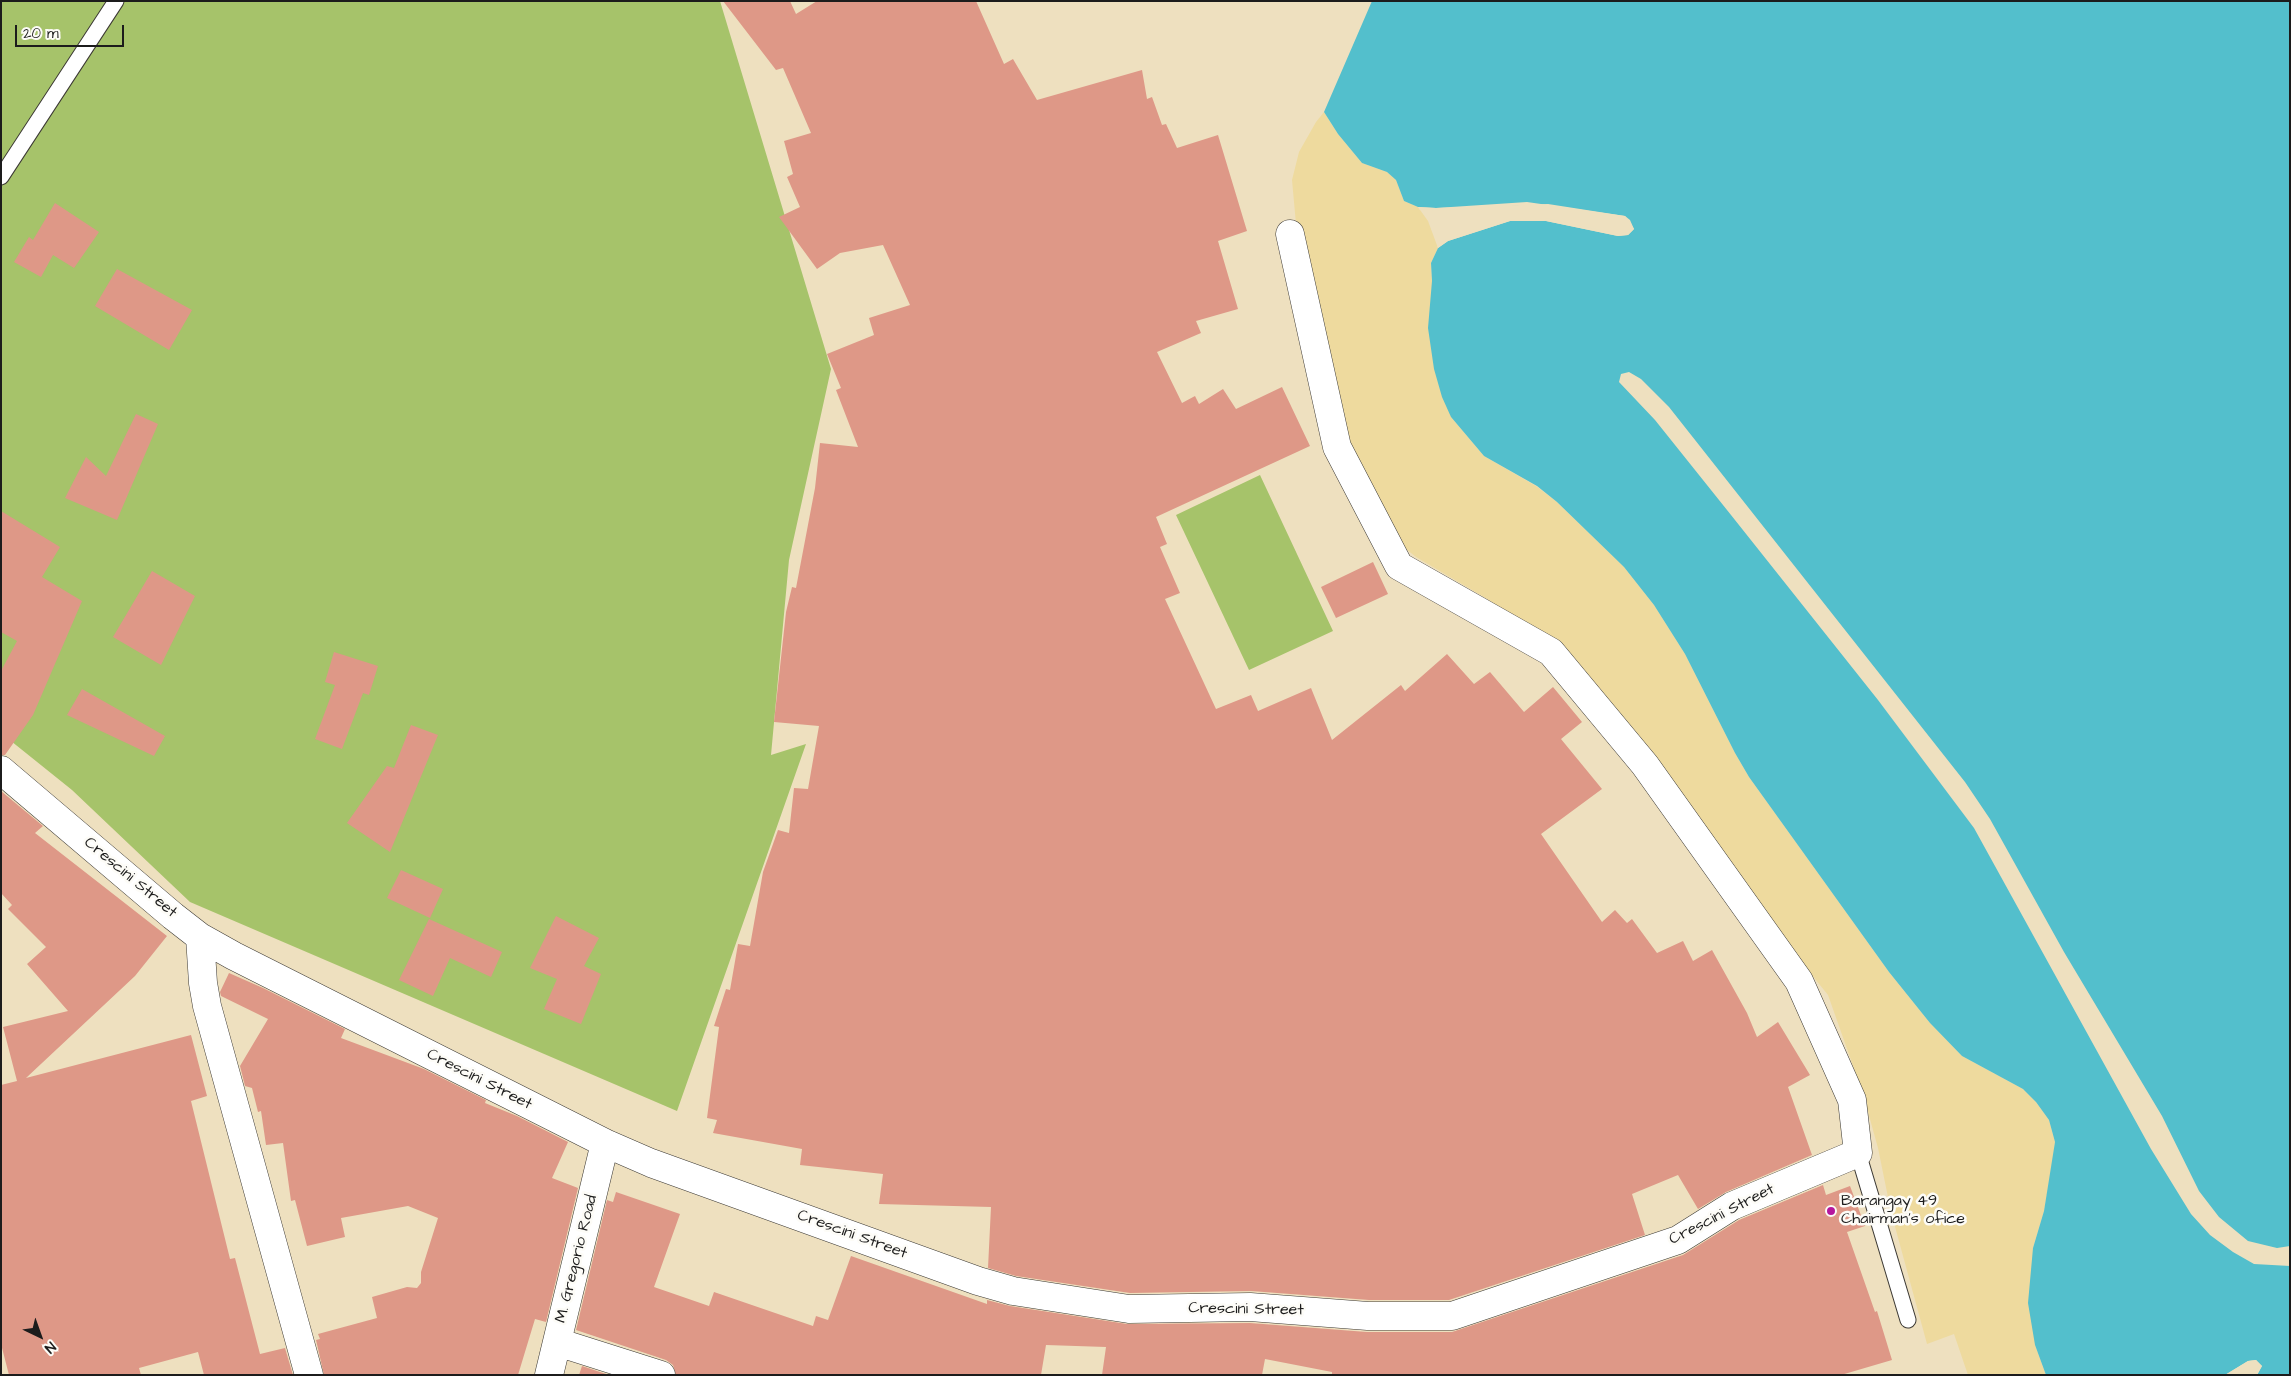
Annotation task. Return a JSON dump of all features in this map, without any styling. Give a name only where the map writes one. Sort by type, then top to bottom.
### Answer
[{"type":"street","points":[[1290,234],[1337,447],[1399,566],[1551,652],[1645,765],[1799,981],[1852,1100],[1858,1152]]},
{"type":"street","name":"Crescini Street","points":[[1,770],[200,937],[234,956],[605,1143],[651,1163],[978,1281],[1013,1291],[1129,1309],[1250,1307],[1368,1316],[1452,1316],[1678,1240],[1732,1206],[1858,1152]]},
{"type":"street","points":[[200,937],[203,983],[207,1006],[309,1375]]},
{"type":"street","name":"M. Gregorio Road","points":[[549,1375],[605,1143]]},
{"type":"street","points":[[557,1342],[661,1375]]},
{"type":"lane","points":[[1,177],[116,1]]},
{"type":"lane","points":[[1858,1152],[1908,1320]]},
{"type":"green space","points":[[1,1],[720,1],[831,369],[789,560],[771,755],[806,744],[677,1111],[190,902],[72,790],[1,733]]},
{"type":"green space","points":[[1260,475],[1333,631],[1249,670],[1176,515]]},
{"type":"sand","points":[[1324,112],[1338,134],[1362,163],[1387,172],[1396,180],[1404,201],[1418,207],[1428,221],[1438,248],[1431,263],[1432,281],[1451,417],[1484,456],[1536,486],[1557,502],[1624,567],[1654,605],[1685,654],[1749,777],[1889,972],[1930,1023],[1962,1056],[2023,1089],[2036,1102],[2049,1120],[2055,1142],[2052,1167],[2044,1211],[2033,1248],[2035,1345],[2046,1375],[1968,1375],[1954,1334],[1927,1344],[1891,1212],[1878,1148],[1863,1094],[1828,995],[1753,902],[1554,644],[1484,597],[1416,557],[1406,549],[1362,475],[1342,438],[1297,235],[1292,180],[1299,152]]},
{"type":"water","points":[[1372,1],[2290,1],[2290,1375],[2257,1375],[2262,1366],[2256,1360],[2248,1361],[2225,1375],[2046,1375],[2035,1345],[2028,1303],[2033,1248],[2044,1211],[2055,1142],[2049,1120],[2036,1102],[2023,1089],[1962,1056],[1930,1023],[1889,972],[1749,777],[1685,654],[1654,605],[1624,567],[1557,502],[1537,486],[1484,456],[1451,417],[1442,397],[1434,369],[1428,328],[1432,281],[1431,263],[1438,248],[1448,241],[1510,221],[1546,221],[1618,236],[1628,235],[1634,229],[1625,216],[1548,204],[1436,208],[1418,207],[1404,201],[1396,180],[1387,172],[1362,163],[1338,134],[1324,112]]},
{"type":"pier","points":[[1527,202],[1625,216],[1630,220],[1634,229],[1628,235],[1618,236],[1546,221],[1510,221],[1448,241],[1438,248],[1437,246],[1447,238],[1510,219],[1546,218],[1618,234],[1627,232],[1631,228],[1624,218],[1548,206],[1527,205],[1436,211],[1420,210],[1418,207],[1436,208]]},
{"type":"pier","points":[[1629,372],[1641,379],[1669,407],[1965,782],[1990,819],[2064,952],[2162,1116],[2199,1191],[2219,1217],[2248,1241],[2277,1248],[2290,1246],[2290,1266],[2254,1264],[2233,1252],[2210,1235],[2191,1214],[2151,1149],[1974,828],[1878,700],[1731,515],[1655,420],[1619,382],[1621,374]]},
{"type":"pier","points":[[2256,1360],[2262,1366],[2257,1375],[2254,1375],[2259,1366],[2255,1362],[2248,1363],[2230,1375],[2225,1375],[2248,1361]]},
{"type":"building","points":[[723,1],[790,1],[796,14],[817,1],[976,1],[1004,64],[1013,59],[1037,100],[1142,70],[1147,99],[1152,97],[1162,125],[1166,124],[1177,148],[1218,135],[1247,231],[1218,241],[1238,309],[1196,321],[1201,333],[1157,352],[1182,403],[1195,396],[1199,404],[1223,389],[1236,409],[1282,387],[1310,446],[1156,517],[1167,544],[1160,547],[1180,593],[1165,599],[1216,709],[1251,695],[1258,711],[1311,688],[1332,740],[1401,685],[1405,691],[1447,654],[1474,684],[1490,672],[1524,712],[1553,687],[1582,722],[1561,739],[1602,789],[1541,834],[1602,922],[1615,910],[1627,923],[1632,919],[1657,953],[1683,941],[1693,961],[1712,950],[1747,1013],[1757,1037],[1778,1022],[1810,1075],[1788,1087],[1812,1155],[1726,1192],[1698,1209],[1678,1175],[1632,1194],[1645,1235],[1449,1300],[1369,1300],[1251,1291],[1130,1293],[1016,1276],[988,1268],[991,1207],[879,1204],[883,1174],[800,1165],[802,1149],[713,1133],[717,1120],[707,1118],[719,1027],[714,1026],[726,989],[730,990],[738,944],[750,946],[763,872],[778,830],[789,833],[794,788],[808,789],[819,726],[774,722],[786,612],[792,587],[796,588],[815,488],[820,443],[858,447],[836,390],[841,388],[827,354],[874,335],[869,318],[910,305],[883,245],[840,253],[817,269],[779,217],[800,207],[787,177],[793,174],[784,141],[811,133],[783,68],[776,70]]},
{"type":"building","points":[[55,203],[99,232],[74,268],[53,255],[41,277],[14,262],[29,237],[33,240]]},
{"type":"building","points":[[117,269],[192,310],[169,350],[95,306]]},
{"type":"building","points":[[136,414],[158,424],[117,520],[65,498],[86,457],[106,476]]},
{"type":"building","points":[[1,511],[60,547],[42,577],[82,601],[33,715],[5,755],[1,755],[1,671],[17,641],[1,632]]},
{"type":"building","points":[[1373,562],[1388,594],[1336,618],[1321,587]]},
{"type":"building","points":[[152,571],[195,596],[161,665],[113,637]]},
{"type":"building","points":[[334,652],[378,666],[369,695],[363,693],[342,749],[315,739],[335,685],[325,682]]},
{"type":"building","points":[[82,689],[165,736],[154,756],[67,715]]},
{"type":"building","points":[[411,725],[438,735],[390,852],[347,823],[387,766],[394,768]]},
{"type":"building","points":[[1,791],[43,826],[35,833],[167,936],[135,976],[26,1078],[191,1035],[207,1096],[191,1101],[230,1259],[235,1258],[260,1354],[285,1348],[293,1375],[204,1375],[198,1352],[139,1368],[141,1375],[9,1375],[1,1344],[1,1085],[17,1081],[3,1027],[68,1011],[27,964],[46,947],[8,909],[12,905],[1,893]]},
{"type":"building","points":[[401,870],[443,889],[430,918],[387,898]]},
{"type":"building","points":[[556,916],[599,938],[584,966],[601,974],[581,1024],[544,1009],[557,979],[530,968]]},
{"type":"building","points":[[429,919],[502,952],[491,977],[450,958],[433,996],[399,980]]},
{"type":"building","points":[[229,973],[345,1029],[341,1038],[424,1069],[486,1100],[485,1103],[517,1116],[568,1142],[552,1178],[578,1188],[546,1322],[535,1319],[518,1375],[324,1375],[316,1340],[320,1339],[318,1334],[377,1318],[372,1297],[407,1287],[417,1288],[421,1283],[421,1272],[438,1218],[408,1206],[341,1218],[345,1237],[307,1246],[295,1200],[291,1201],[283,1143],[266,1145],[261,1111],[258,1112],[252,1088],[245,1086],[240,1066],[268,1019],[221,996],[220,992]]},
{"type":"building","points":[[1823,1185],[1826,1195],[1850,1186],[1865,1226],[1847,1232],[1875,1312],[1877,1311],[1892,1360],[1841,1375],[1332,1375],[1332,1372],[1265,1359],[1262,1375],[1102,1375],[1106,1347],[1046,1345],[1041,1375],[676,1375],[673,1365],[666,1360],[576,1330],[607,1200],[613,1202],[616,1192],[680,1214],[654,1287],[709,1306],[714,1292],[813,1326],[816,1316],[828,1320],[851,1256],[987,1304],[987,1300],[1010,1306],[1127,1324],[1250,1323],[1367,1332],[1452,1332],[1683,1255],[1739,1220]]},
{"type":"building","points":[[582,1366],[609,1375],[579,1375]]},
{"type":"place","name":"Barangay 49 Chairman's ofice","points":[[1831,1211]]}]
